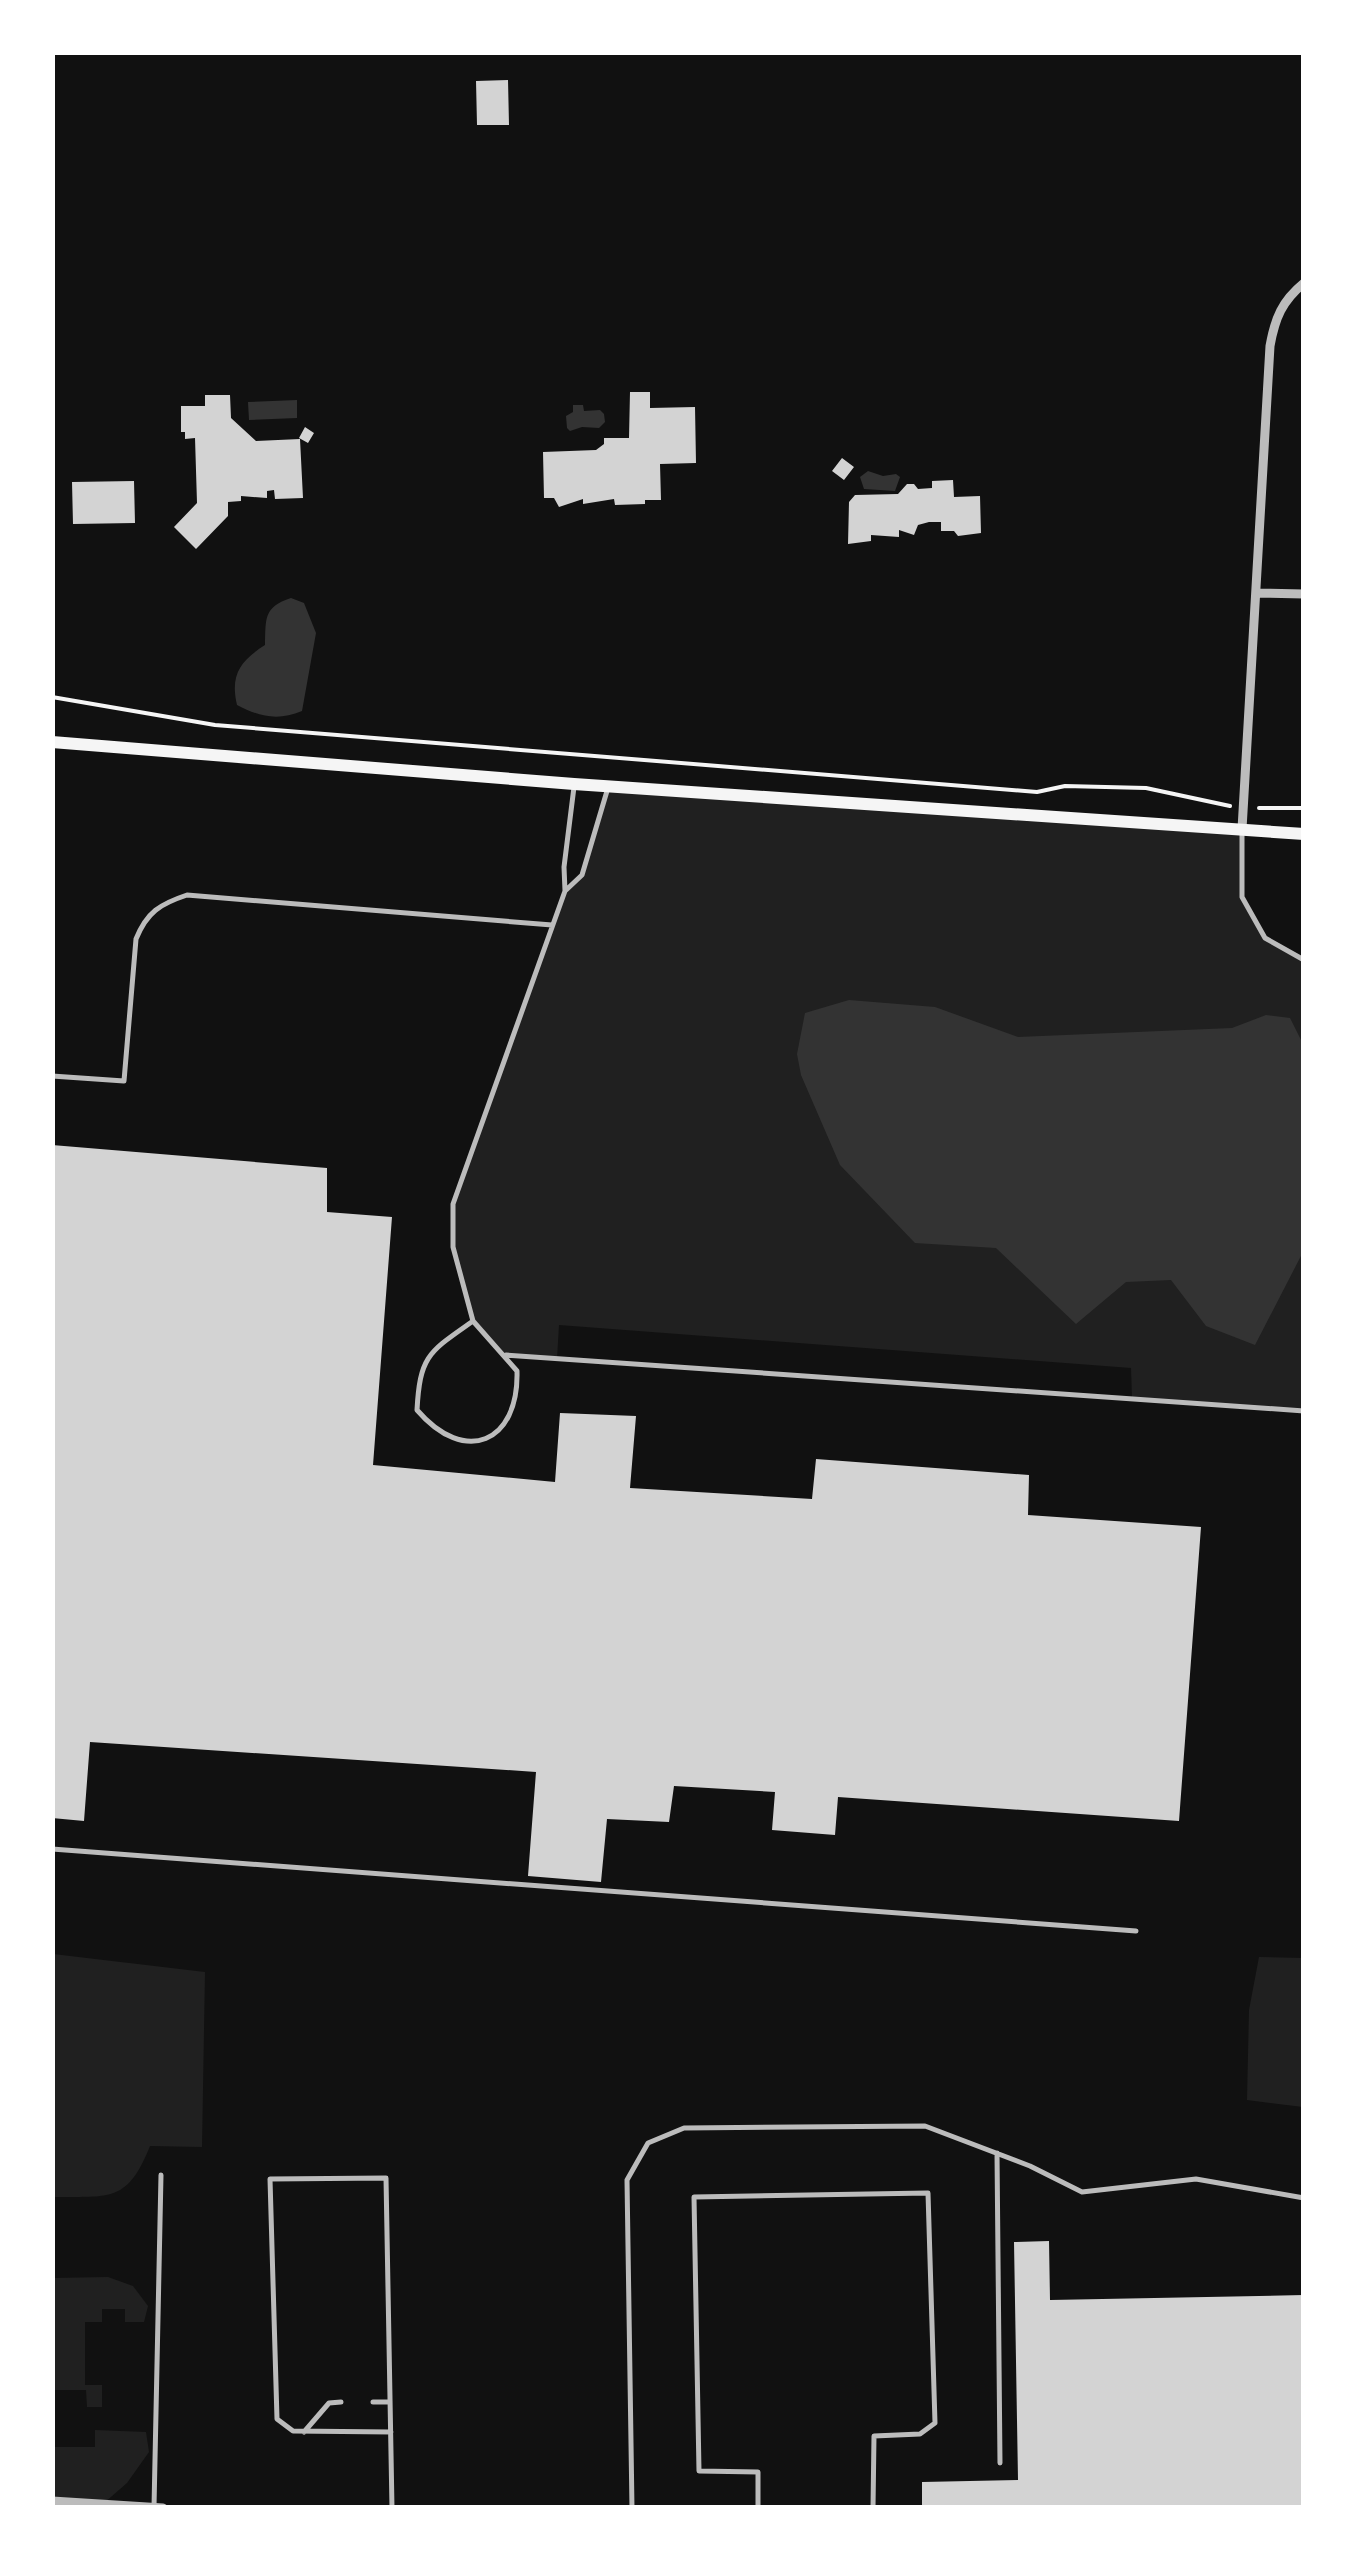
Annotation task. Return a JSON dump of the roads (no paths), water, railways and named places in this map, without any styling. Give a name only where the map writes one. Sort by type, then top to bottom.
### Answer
[{"type":"main road","points":[[52,742],[574,784],[1304,834]]},
{"type":"street","points":[[1242,829],[1270,346],[1275,318],[1304,282]]},
{"type":"street","points":[[1256,593],[1304,594]]},
{"type":"street","points":[[52,2501],[163,2508]]},
{"type":"lane","points":[[565,892],[564,867],[574,784]]},
{"type":"lane","points":[[472,1321],[430,1352],[418,1381],[417,1410],[433,1430],[456,1440],[484,1440],[506,1424],[518,1398],[517,1371],[472,1321],[453,1247],[454,1204],[552,925],[565,892],[582,875],[609,786]]},
{"type":"lane","points":[[1242,829],[1242,897],[1265,938],[1304,960]]},
{"type":"lane","points":[[52,1076],[124,1082],[136,939],[144,920],[161,903],[187,895],[552,925]]},
{"type":"lane","points":[[503,1355],[1304,1410]]},
{"type":"lane","points":[[52,1849],[1136,1931]]},
{"type":"lane","points":[[632,2508],[628,2180],[648,2143],[684,2128],[924,2126],[997,2153],[1082,2192],[1196,2180],[1304,2198]]},
{"type":"lane","points":[[997,2153],[1000,2462]]},
{"type":"lane","points":[[154,2507],[160,2175]]},
{"type":"lane","points":[[390,2432],[294,2432],[277,2419],[270,2179],[386,2178],[392,2508]]},
{"type":"lane","points":[[758,2508],[758,2472],[699,2471],[694,2197],[928,2193],[935,2423],[920,2434],[874,2436],[873,2508]]},
{"type":"lane","points":[[304,2432],[329,2403],[341,2402]]},
{"type":"lane","points":[[373,2402],[390,2402]]}]
